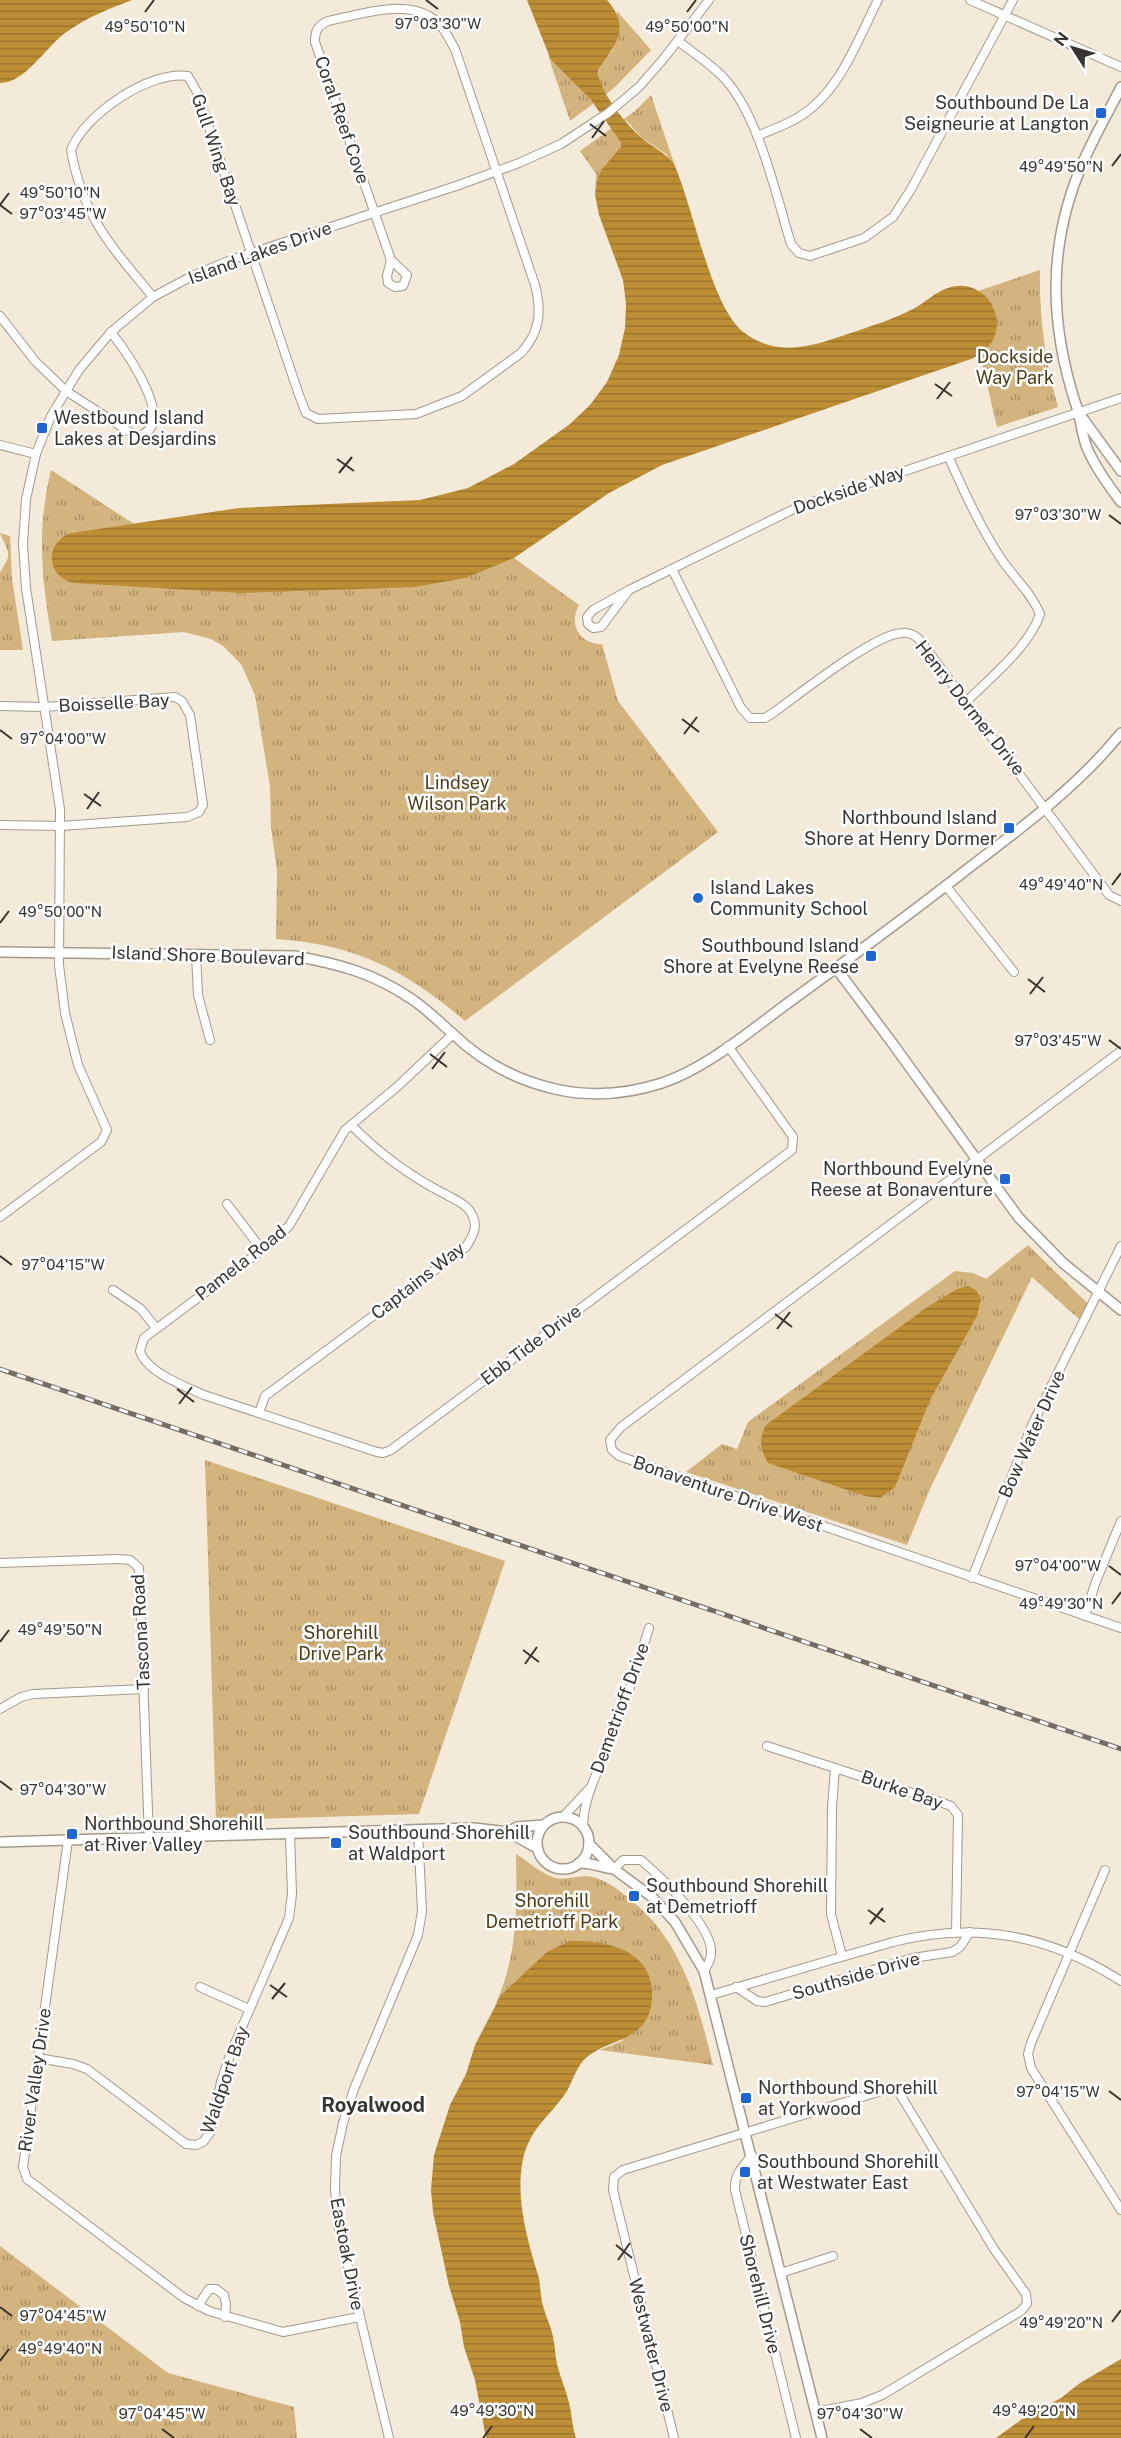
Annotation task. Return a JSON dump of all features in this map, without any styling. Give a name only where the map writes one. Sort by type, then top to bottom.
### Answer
[{"type":"street","name":"Island Lakes Drive","points":[[0,1217],[101,1142],[106,1135],[106,1125],[85,1084],[65,1013],[59,953],[61,826],[54,762],[26,588],[23,544],[26,499],[36,454],[51,416],[79,370],[111,332],[153,297],[192,276],[250,253],[373,213],[546,152],[586,128],[629,96],[678,41],[709,0]]},
{"type":"street","points":[[756,136],[800,117],[824,97],[843,68],[878,0]]},
{"type":"street","points":[[970,0],[1121,67]]},
{"type":"street","points":[[678,41],[721,75],[744,106],[795,249],[804,256],[810,256],[864,238],[884,225],[902,204],[1013,0]]},
{"type":"street","name":"Coral Reef Cove","points":[[373,213],[315,42],[315,34],[319,25],[328,21],[398,8],[411,9],[430,16],[444,30],[455,49],[495,171]]},
{"type":"street","name":"Gull Wing Bay","points":[[153,297],[126,267],[99,230],[83,197],[71,150],[74,141],[89,121],[130,92],[178,75],[188,76],[192,81],[250,253]]},
{"type":"street","points":[[1121,87],[1084,160],[1065,214],[1059,248],[1056,317],[1064,366],[1088,450],[1106,482],[1121,502]]},
{"type":"street","points":[[250,253],[306,413],[311,418],[326,420],[400,416],[435,408],[462,396],[521,353],[537,331],[540,301],[495,171]]},
{"type":"street","points":[[373,213],[391,260]]},
{"type":"street","points":[[0,316],[35,361],[66,391],[136,436],[144,435],[152,429],[154,417],[133,361],[111,332]]},
{"type":"street","name":"Dockside Way","points":[[629,590],[601,627],[593,628],[588,624],[587,617],[593,610],[629,590],[798,507],[1121,398]]},
{"type":"street","points":[[1078,412],[1121,471]]},
{"type":"street","points":[[0,445],[36,454]]},
{"type":"street","points":[[948,456],[979,523],[1001,559],[1035,603],[1040,614],[1036,626],[1010,658],[967,701]]},
{"type":"street","name":"Henry Dormer Drive","points":[[672,569],[741,708],[750,718],[765,718],[850,657],[894,634],[911,634],[919,639],[1047,808],[1109,895],[1121,901]]},
{"type":"street","name":"Boisselle Bay","points":[[44,706],[175,698],[182,701],[190,715],[201,788],[203,805],[199,812],[187,818],[61,826]]},
{"type":"street","points":[[0,705],[44,706]]},
{"type":"street","name":"Island Shore Boulevard","points":[[0,952],[295,956],[357,970],[411,998],[428,1010],[475,1054],[504,1073],[554,1089],[588,1094],[622,1092],[663,1082],[697,1066],[728,1046],[946,886],[1047,808],[1121,733]]},
{"type":"street","points":[[0,825],[61,826]]},
{"type":"street","points":[[946,886],[1014,972]]},
{"type":"street","points":[[196,954],[198,995],[210,1040]]},
{"type":"street","points":[[836,968],[1018,1218],[1063,1263],[1098,1294],[1121,1310]]},
{"type":"street","name":"Pamela Road","points":[[140,1351],[144,1338],[262,1250],[293,1221],[340,1137],[453,1034]]},
{"type":"street","name":"Ebb Tide Drive","points":[[140,1351],[149,1365],[176,1383],[377,1452],[383,1453],[391,1450],[792,1150],[793,1137],[737,1062],[728,1046]]},
{"type":"street","points":[[976,1160],[1121,1051]]},
{"type":"street","name":"Captains Way","points":[[259,1413],[265,1396],[466,1247],[473,1236],[474,1217],[465,1206],[399,1168],[351,1125]]},
{"type":"street","name":"Bonaventure Drive West","points":[[976,1160],[621,1427],[609,1440],[612,1450],[619,1456],[1121,1628]]},
{"type":"street","points":[[227,1204],[262,1250]]},
{"type":"street","name":"Bow Water Drive","points":[[972,1578],[1032,1425],[1121,1246]]},
{"type":"street","points":[[113,1290],[141,1309],[156,1328]]},
{"type":"street","points":[[1085,1616],[1095,1584],[1121,1521]]},
{"type":"street","name":"Tascona Road","points":[[0,1563],[119,1559],[136,1563],[141,1575],[149,1838]]},
{"type":"street","name":"Demetrioff Drive","points":[[583,1826],[590,1788],[619,1719],[650,1628]]},
{"type":"street","points":[[0,1709],[21,1697],[33,1694],[144,1689]]},
{"type":"street","name":"Burke Bay","points":[[767,1746],[951,1806],[958,1815],[956,1932]]},
{"type":"street","name":"Burke Bay","points":[[835,1768],[832,1808],[831,1914],[842,1956]]},
{"type":"street","name":"Demetrioff Drive","points":[[564,1816],[590,1788]]},
{"type":"street","points":[[564,1816],[577,1820],[583,1826]]},
{"type":"street","name":"Shorehill Drive","points":[[508,1832],[516,1827],[543,1826],[553,1818],[564,1816]]},
{"type":"street","points":[[537,1848],[537,1836],[543,1826]]},
{"type":"street","name":"Shorehill Drive","points":[[583,1826],[589,1844],[614,1869],[646,1892],[667,1914],[704,1971],[822,2438]]},
{"type":"street","name":"Shorehill Drive","points":[[0,1842],[474,1828],[508,1832],[537,1848],[544,1861],[556,1868],[570,1868],[579,1863],[586,1863],[614,1869]]},
{"type":"street","name":"Eastoak Drive","points":[[388,2438],[338,2225],[335,2189],[336,2156],[343,2123],[354,2089],[418,1935],[422,1911],[418,1831]]},
{"type":"street","name":"Waldport Bay","points":[[38,2058],[74,2064],[87,2069],[186,2144],[196,2145],[203,2142],[210,2133],[221,2082],[249,2009],[289,1918],[292,1894],[290,1834]]},
{"type":"street","name":"River Valley Drive","points":[[68,1840],[23,2167],[27,2180],[184,2298],[198,2306],[225,2317],[283,2332],[359,2317]]},
{"type":"street","points":[[579,1863],[585,1857],[589,1844]]},
{"type":"street","name":"Shorehill Drive","points":[[614,1869],[623,1860],[641,1860],[676,1893],[709,1940],[711,1954],[704,1971]]},
{"type":"street","points":[[1105,1870],[1031,2043],[1028,2058],[1031,2068],[1121,2210]]},
{"type":"street","name":"Southside Drive","points":[[711,1995],[909,1938],[956,1932],[998,1933],[1023,1938],[1069,1952],[1091,1962],[1121,1981]]},
{"type":"street","name":"Southside Drive","points":[[736,1987],[757,2001],[765,2002],[913,1958],[952,1952],[960,1947],[970,1932]]},
{"type":"street","points":[[201,1987],[249,2009]]},
{"type":"street","points":[[746,2133],[891,2088],[898,2091],[994,2248],[1026,2294],[1027,2304],[1021,2311],[882,2396],[862,2403],[816,2412]]},
{"type":"street","name":"Westwater Drive","points":[[674,2438],[613,2190],[614,2177],[623,2170],[746,2133]]},
{"type":"street","name":"Shorehill Drive","points":[[752,2155],[737,2174],[735,2190],[796,2438]]},
{"type":"street","points":[[781,2272],[833,2256]]},
{"type":"street","points":[[198,2306],[209,2289],[216,2289],[224,2295],[225,2317]]},
{"type":"green space","points":[[617,11],[651,50],[613,89],[570,121],[547,52],[551,60],[593,102],[601,88],[598,70],[613,49]]},
{"type":"green space","points":[[651,95],[677,172],[666,154],[642,138],[626,120],[620,141],[621,147],[597,180],[595,195],[596,174],[580,151],[635,111]]},
{"type":"green space","name":"Dockside Way Park","points":[[1040,270],[1044,339],[1058,407],[997,427],[980,355],[987,349],[986,297],[978,291]]},
{"type":"green space","name":"Lindsey Wilson Park","points":[[51,470],[134,524],[71,533],[416,587],[466,578],[514,558],[579,605],[575,620],[578,632],[588,641],[602,644],[618,701],[718,832],[465,1021],[422,987],[378,963],[330,947],[276,939],[277,870],[271,828],[270,787],[255,695],[241,664],[223,646],[211,639],[184,632],[52,641],[42,555],[43,514]]},
{"type":"green space","points":[[0,533],[10,536],[12,579],[23,650],[0,650],[0,573],[8,558],[8,551]]},
{"type":"green space","points":[[1028,1245],[1088,1304],[1080,1320],[1032,1277],[930,1489],[907,1545],[686,1472],[722,1444],[737,1449],[748,1422],[955,1271],[973,1273],[986,1279]]},
{"type":"green space","name":"Shorehill Drive Park","points":[[205,1460],[505,1561],[419,1814],[216,1820]]},
{"type":"green space","name":"Shorehill Demetrioff Park","points":[[516,1854],[555,1878],[591,1877],[605,1882],[623,1893],[649,1917],[664,1935],[686,1975],[713,2065],[600,2050],[624,2040],[497,2002],[495,2005],[503,1987],[512,1950],[516,1912]]},
{"type":"green space","points":[[0,2246],[168,2373],[294,2407],[297,2438],[0,2438]]},
{"type":"shaded area","points":[[0,0],[132,0],[97,14],[65,33],[26,71],[18,77],[0,83]]},
{"type":"shaded area","points":[[527,0],[607,0],[614,10],[618,19],[618,35],[615,44],[598,70],[599,79],[608,98],[630,127],[674,164],[711,277],[731,318],[742,331],[769,345],[797,347],[811,345],[891,319],[917,307],[943,290],[964,286],[985,295],[994,308],[997,323],[992,342],[983,352],[971,359],[662,465],[609,493],[514,558],[466,578],[416,587],[242,593],[74,583],[65,580],[54,567],[53,552],[56,544],[71,533],[239,508],[420,500],[468,488],[514,464],[570,424],[590,405],[607,382],[619,355],[625,328],[626,304],[623,280],[599,215],[595,195],[597,180],[602,169],[621,147],[620,141],[591,100],[551,60]]},
{"type":"shaded area","points":[[968,1286],[976,1290],[981,1299],[977,1316],[930,1400],[895,1487],[880,1498],[865,1496],[768,1463],[761,1444],[766,1425],[926,1308],[957,1289]]},
{"type":"shaded area","points":[[570,1941],[612,1946],[636,1958],[645,1968],[651,1980],[650,2011],[638,2030],[597,2050],[584,2060],[561,2100],[531,2138],[523,2159],[520,2188],[523,2218],[576,2438],[486,2438],[475,2380],[464,2347],[433,2212],[431,2190],[434,2155],[450,2105],[466,2074],[475,2045],[501,1995],[547,1952]]},
{"type":"shaded area","points":[[1121,2359],[1121,2438],[996,2438],[1025,2417],[1061,2398],[1080,2383]]},
{"type":"railway","points":[[0,1369],[1121,1749]]},
{"type":"place","name":"Southbound De La Seigneurie at Langton","points":[[1101,113]]},
{"type":"place","name":"Westbound Island Lakes at Desjardins","points":[[42,428]]},
{"type":"place","name":"Northbound Island Shore at Henry Dormer","points":[[1009,828]]},
{"type":"place","name":"Island Lakes Community School","points":[[698,898]]},
{"type":"place","name":"Southbound Island Shore at Evelyne Reese","points":[[871,956]]},
{"type":"place","name":"Northbound Evelyne Reese at Bonaventure","points":[[1005,1179]]},
{"type":"place","name":"Northbound Shorehill at River Valley","points":[[72,1834]]},
{"type":"place","name":"Southbound Shorehill at Waldport","points":[[336,1843]]},
{"type":"place","name":"Southbound Shorehill at Demetrioff","points":[[634,1896]]},
{"type":"place","name":"Northbound Shorehill at Yorkwood","points":[[746,2098]]},
{"type":"place","name":"Southbound Shorehill at Westwater East","points":[[745,2172]]},
{"type":"district","name":"Royalwood","points":[[373,2105]]}]
